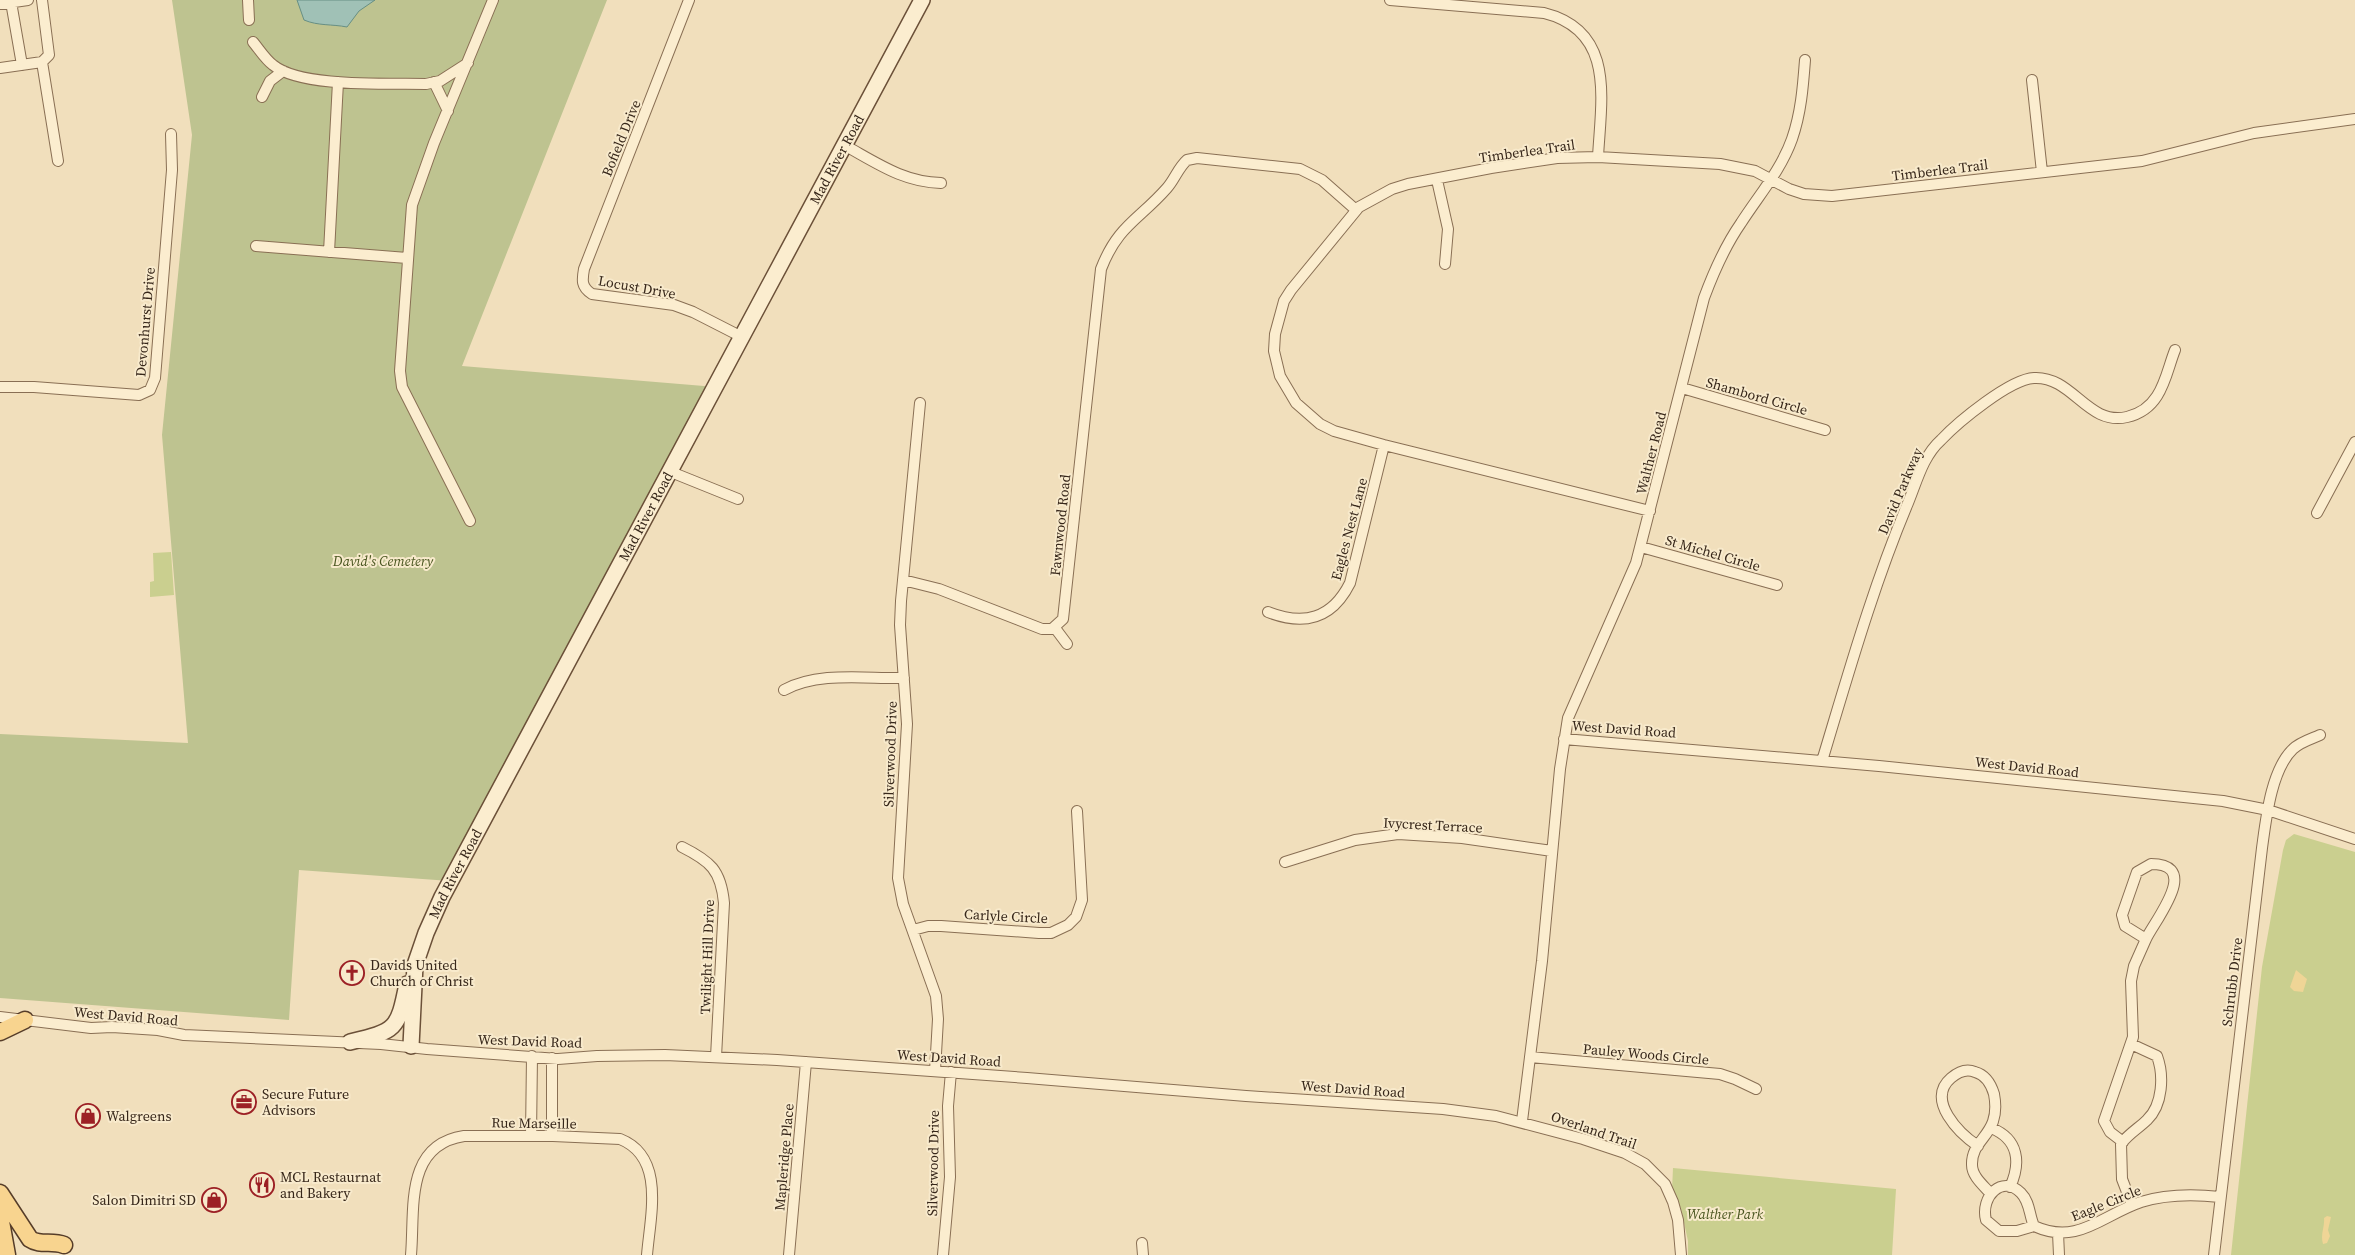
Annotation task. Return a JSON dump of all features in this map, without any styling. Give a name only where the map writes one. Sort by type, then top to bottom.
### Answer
[{"type":"main road","points":[[0,1032],[25,1020]]},
{"type":"main road","points":[[0,1193],[30,1239],[38,1243],[56,1242],[64,1245]]},
{"type":"main road","points":[[0,1216],[7,1255]]},
{"type":"street","points":[[0,4],[28,0]]},
{"type":"street","points":[[0,68],[42,62],[46,59],[49,50],[42,0]]},
{"type":"street","points":[[248,0],[249,20]]},
{"type":"street","points":[[470,521],[402,388],[400,371],[412,206],[493,0]]},
{"type":"street","name":"Bofield Drive","points":[[583,286],[584,268],[689,0]]},
{"type":"street","name":"Mad River Road","points":[[411,1046],[415,965],[426,933],[442,897],[922,0]]},
{"type":"street","points":[[1390,0],[1544,13],[1557,16],[1577,29],[1594,50],[1600,71],[1598,157]]},
{"type":"street","points":[[11,2],[22,65]]},
{"type":"street","points":[[253,42],[272,65],[283,71],[338,82],[426,84],[434,82],[468,63]]},
{"type":"street","name":"Walther Road","points":[[1564,738],[1573,703],[1628,585],[1641,547],[1704,298],[1714,272],[1741,222],[1772,179],[1785,155],[1797,121],[1803,92],[1804,60]]},
{"type":"street","points":[[42,62],[58,161]]},
{"type":"street","points":[[262,97],[270,81],[283,71]]},
{"type":"street","points":[[2032,80],[2042,172]]},
{"type":"street","points":[[329,252],[338,82]]},
{"type":"street","points":[[434,82],[448,111]]},
{"type":"street","name":"Timberlea Trail","points":[[1650,511],[1334,431],[1307,415],[1286,388],[1276,361],[1275,334],[1284,301],[1356,210],[1392,189],[1532,161],[1598,157],[1720,164],[1744,167],[1804,194],[1832,196],[2142,161],[2254,133],[2355,119]]},
{"type":"street","name":"Devonhurst Drive","points":[[0,387],[139,396],[150,390],[155,378],[169,211],[172,170],[171,134]]},
{"type":"street","points":[[844,145],[906,178],[923,183],[941,183]]},
{"type":"street","name":"Fawnwood Road","points":[[1055,628],[1059,625],[1065,613],[1098,284],[1104,262],[1126,226],[1167,188],[1181,165],[1192,158],[1286,166],[1300,169],[1322,180],[1356,210]]},
{"type":"street","points":[[1438,180],[1448,229],[1445,264]]},
{"type":"street","points":[[256,246],[407,258]]},
{"type":"street","name":"Locust Drive","points":[[583,286],[592,294],[674,305],[693,312],[742,337]]},
{"type":"street","name":"David Parkway","points":[[1822,761],[1902,516],[1924,464],[1939,441],[2008,387],[2032,378],[2044,378],[2060,383],[2098,414],[2121,418],[2133,416],[2144,410],[2158,396],[2175,350]]},
{"type":"street","name":"Shambord Circle","points":[[1682,388],[1825,430]]},
{"type":"street","name":"Silverwood Drive","points":[[920,403],[902,580],[900,625],[907,744],[898,878],[903,904],[932,981],[937,1001],[935,1071]]},
{"type":"street","points":[[2317,513],[2355,442]]},
{"type":"street","name":"Eagles Nest Lane","points":[[1268,612],[1283,618],[1308,619],[1326,612],[1344,594],[1350,583],[1384,445]]},
{"type":"street","points":[[671,472],[738,499]]},
{"type":"street","name":"St Michel Circle","points":[[1641,547],[1777,585]]},
{"type":"street","points":[[902,580],[939,589],[1042,629],[1055,628],[1067,644]]},
{"type":"street","points":[[784,690],[802,682],[816,679],[904,678]]},
{"type":"street","name":"Schrubb Drive","points":[[2214,1255],[2268,810],[2285,758],[2301,743],[2320,735]]},
{"type":"street","name":"West David Road","points":[[0,1017],[91,1028],[112,1027],[158,1030],[184,1035],[350,1042],[552,1058],[596,1056],[716,1057],[806,1062],[1442,1109],[1522,1121],[1564,738],[1822,761],[2223,801],[2268,810],[2355,839]]},
{"type":"street","name":"Carlyle Circle","points":[[913,930],[928,926],[941,926],[1051,933],[1068,926],[1076,917],[1082,900],[1077,811]]},
{"type":"street","name":"Ivycrest Terrace","points":[[1285,862],[1355,840],[1390,834],[1462,838],[1552,851]]},
{"type":"street","name":"Twilight Hill Drive","points":[[682,848],[704,858],[719,877],[723,888],[724,903],[716,1057]]},
{"type":"street","points":[[2123,1142],[2110,1132],[2104,1121],[2131,1044],[2134,1028],[2131,981],[2134,966],[2146,939],[2173,894],[2175,886],[2174,877],[2170,870],[2157,864],[2151,864],[2137,872],[2122,916],[2125,926],[2146,939]]},
{"type":"street","points":[[350,1042],[382,1034],[394,1026],[400,1018],[407,982],[415,965]]},
{"type":"street","points":[[2131,1044],[2157,1056],[2161,1074],[2157,1105],[2153,1113],[2123,1142],[2121,1171],[2132,1205]]},
{"type":"street","points":[[531,1136],[532,1056]]},
{"type":"street","name":"Pauley Woods Circle","points":[[1530,1057],[1720,1074],[1756,1089]]},
{"type":"street","points":[[552,1058],[552,1136]]},
{"type":"street","name":"Mapleridge Place","points":[[789,1255],[806,1062]]},
{"type":"street","points":[[1978,1146],[1957,1130],[1948,1115],[1943,1093],[1946,1083],[1952,1077],[1969,1070],[1986,1078],[1993,1091],[1996,1107],[1991,1128],[1973,1156],[1972,1169],[1976,1177],[1990,1193],[1997,1188],[2010,1187],[2023,1194],[2028,1203],[2034,1226]]},
{"type":"street","name":"Silverwood Drive","points":[[943,1255],[950,1177],[948,1106],[951,1072]]},
{"type":"street","name":"Overland Trail","points":[[1522,1121],[1625,1153],[1644,1164],[1665,1184],[1673,1202],[1678,1220],[1681,1255]]},
{"type":"street","points":[[1991,1128],[2005,1133],[2014,1149],[2018,1171],[2010,1187]]},
{"type":"street","name":"Rue Marseille","points":[[411,1255],[417,1172],[428,1154],[450,1138],[464,1136],[552,1136],[620,1139],[628,1142],[644,1157],[651,1175],[652,1190],[647,1255]]},
{"type":"street","name":"Eagle Circle","points":[[1990,1193],[1984,1204],[1984,1212],[1991,1227],[2006,1232],[2034,1226],[2045,1231],[2058,1233],[2078,1231],[2090,1227],[2132,1205],[2175,1195],[2220,1197]]},
{"type":"street","points":[[2058,1233],[2059,1255]]},
{"type":"street","points":[[1142,1243],[1143,1255]]},
{"type":"green space","name":"David's Cemetery","points":[[172,0],[607,0],[462,366],[716,387],[450,881],[299,870],[289,1020],[0,998],[0,734],[188,743],[162,435],[192,135]]},
{"type":"green space","points":[[171,552],[174,595],[150,597],[150,582],[154,581],[153,553]]},
{"type":"green space","points":[[2294,834],[2355,852],[2355,1255],[2231,1255],[2262,967],[2283,850],[2286,840]]},
{"type":"green space","name":"Walther Park","points":[[1673,1168],[1896,1189],[1892,1255],[1688,1255],[1688,1241],[1681,1209],[1672,1190]]},
{"type":"sand","points":[[2296,970],[2307,979],[2303,992],[2294,991],[2290,987]]},
{"type":"sand","points":[[2327,1216],[2331,1217],[2328,1230],[2330,1236],[2327,1243],[2323,1244],[2324,1218]]},
{"type":"water","points":[[297,0],[375,0],[359,11],[347,27],[304,20]]},
{"type":"place","name":"Davids United Church of Christ","points":[[352,973]]},
{"type":"place","name":"Secure Future Advisors","points":[[244,1102]]},
{"type":"place","name":"Walgreens","points":[[88,1116]]},
{"type":"place","name":"MCL Restaurnat and Bakery","points":[[262,1185]]},
{"type":"place","name":"Salon Dimitri SD","points":[[214,1200]]}]
